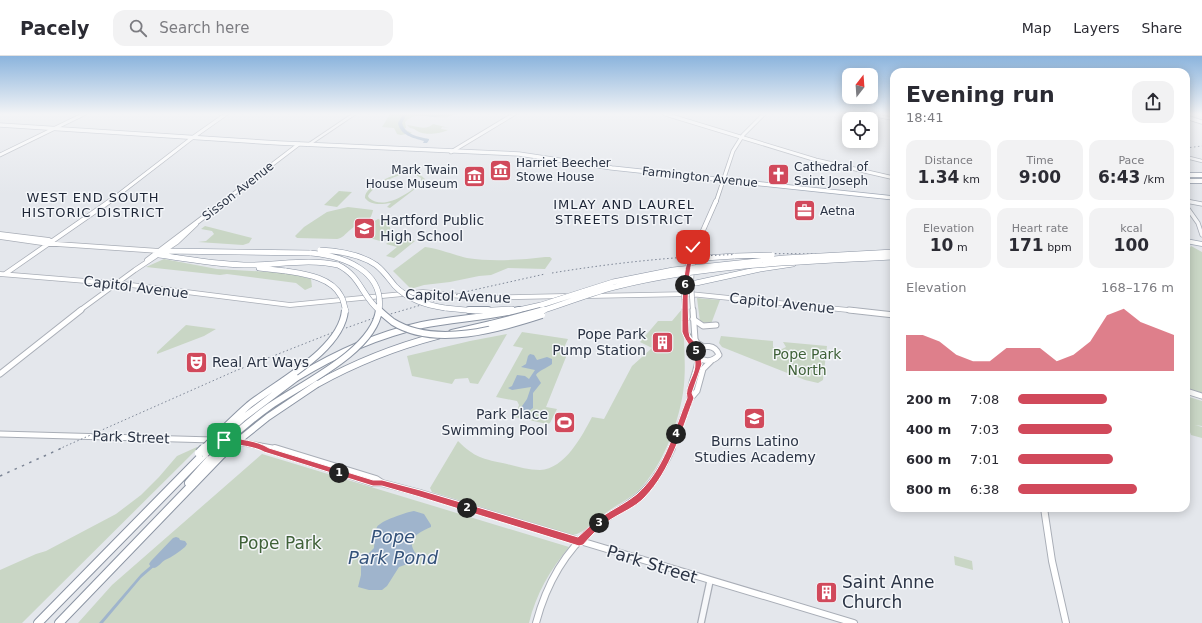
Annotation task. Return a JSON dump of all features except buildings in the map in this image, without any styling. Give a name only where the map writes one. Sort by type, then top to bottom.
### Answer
[{"type":"highway","points":[[1190,173],[1202,174]]},
{"type":"highway","points":[[1190,180],[1202,180]]},
{"type":"highway","points":[[59,623],[184,493],[242,428],[269,407],[350,354],[365,340],[375,325],[379,312],[380,298],[377,288],[369,276],[355,265],[330,255],[312,252]]},
{"type":"highway","points":[[159,253],[339,252],[363,258],[380,268],[397,288],[409,297],[426,304],[465,311],[495,313]]},
{"type":"highway","points":[[202,453],[240,420],[296,378],[345,350],[385,335],[430,324],[542,305],[604,284],[639,276],[724,263],[890,252]]},
{"type":"highway","points":[[38,623],[182,477],[202,453],[249,405],[318,354],[332,341],[340,327],[345,308],[343,300],[330,284],[317,278],[286,271],[159,253]]},
{"type":"highway","points":[[692,259],[812,254],[829,255]]},
{"type":"highway","points":[[219,454],[264,420],[317,384],[351,366],[388,350],[418,340],[530,315],[605,290],[633,283],[718,269],[890,257]]},
{"type":"highway","points":[[233,264],[261,265],[315,261],[338,265],[353,274],[373,304],[387,318],[415,330],[441,334],[476,333],[505,327],[633,283]]},
{"type":"highway","points":[[688,283],[804,262]]},
{"type":"main road","points":[[0,154],[29,140]]},
{"type":"main road","points":[[2,274],[107,204],[189,140]]},
{"type":"main road","name":"Farmington Avenue","points":[[236,140],[530,156],[612,168],[890,198]]},
{"type":"main road","points":[[451,152],[470,140]]},
{"type":"main road","points":[[692,259],[699,247],[702,238],[701,235],[724,180],[733,151],[739,140]]},
{"type":"main road","points":[[752,140],[830,164],[890,177]]},
{"type":"main road","name":"Sisson Avenue","points":[[0,374],[299,144]]},
{"type":"main road","points":[[0,234],[44,239],[51,242]]},
{"type":"main road","points":[[536,623],[546,591],[565,559],[596,525],[632,503],[649,487],[668,456],[690,398],[689,394],[699,366],[696,350],[686,333],[684,297],[688,283],[693,247],[697,238],[701,235]]},
{"type":"main road","points":[[0,238],[159,253]]},
{"type":"main road","points":[[1190,242],[1202,244]]},
{"type":"main road","name":"Capitol Avenue","points":[[2,274],[117,284],[290,305],[423,292],[479,298],[684,294],[890,315]]},
{"type":"main road","points":[[688,283],[693,303],[695,340],[702,346],[712,347],[718,352],[718,358],[711,361],[702,370],[700,383],[694,395],[690,398]]},
{"type":"main road","points":[[685,303],[693,303]]},
{"type":"main road","points":[[693,319],[703,327],[711,327],[716,325]]},
{"type":"main road","points":[[696,350],[702,346]]},
{"type":"main road","points":[[698,358],[705,361],[711,361]]},
{"type":"main road","points":[[693,382],[700,383]]},
{"type":"main road","points":[[1190,392],[1202,396]]},
{"type":"main road","name":"Park Street","points":[[0,434],[224,440],[261,446],[266,450],[373,483],[382,483],[854,623]]},
{"type":"main road","points":[[1045,512],[1052,561],[1066,623]]},
{"type":"street","points":[[308,145],[315,140]]},
{"type":"street","points":[[1190,158],[1202,162]]},
{"type":"street","points":[[1190,202],[1202,204]]},
{"type":"street","points":[[1190,212],[1197,222],[1202,235]]},
{"type":"street","points":[[1197,222],[1202,223]]},
{"type":"street","points":[[701,623],[710,581]]},
{"type":"green space","points":[[407,172],[419,174],[425,179],[424,182],[390,208],[387,207],[391,203],[380,204],[367,201],[365,198],[366,193],[375,185]],"holes":[[[414,174],[421,178],[421,182],[404,195],[389,202],[382,203],[369,198],[368,196],[374,188],[390,179],[401,175]]]},
{"type":"green space","points":[[339,191],[352,192],[337,207],[324,205]]},
{"type":"green space","points":[[348,207],[373,210],[372,215],[370,219],[354,227],[342,237],[337,239],[297,238],[295,236],[304,227],[327,212]]},
{"type":"green space","points":[[378,219],[387,222],[390,227],[389,233],[380,241],[356,234],[356,232]]},
{"type":"green space","points":[[205,226],[252,238],[249,243],[243,245],[198,242],[206,241],[214,234],[212,231],[201,229]]},
{"type":"green space","points":[[396,236],[415,241],[394,258],[386,256],[397,247],[386,244]]},
{"type":"green space","points":[[1191,246],[1202,252],[1202,393],[1190,389]]},
{"type":"green space","points":[[425,247],[467,258],[486,260],[545,257],[550,257],[552,259],[545,269],[508,268],[491,275],[410,288],[393,271]]},
{"type":"green space","points":[[164,259],[217,269],[288,273],[311,279],[312,287],[305,290],[296,283],[227,274],[220,275],[146,267]]},
{"type":"green space","points":[[697,298],[720,300],[711,324],[708,325],[700,322]]},
{"type":"green space","points":[[683,308],[685,373],[681,405],[673,431],[662,457],[648,480],[632,496],[607,512],[582,532],[573,535],[432,492],[430,488],[458,441],[469,451],[492,461],[540,470],[557,464],[565,458],[578,442],[592,417],[604,419],[632,366],[652,348],[640,342],[658,321],[672,321]]},
{"type":"green space","points":[[186,325],[216,329],[204,336],[157,354],[157,352]]},
{"type":"green space","points":[[522,332],[568,339],[562,352],[566,357],[546,407],[557,409],[550,423],[547,424],[515,417],[519,405],[517,401],[496,397],[523,348],[513,346]]},
{"type":"green space","points":[[507,334],[478,384],[470,383],[468,378],[455,379],[452,384],[412,376],[407,356]]},
{"type":"green space","name":"Pope Park North","points":[[721,336],[773,341],[773,347],[780,350],[786,347],[783,342],[827,346],[823,380],[818,383],[805,380],[722,347],[719,343]]},
{"type":"green space","points":[[1190,397],[1202,401],[1202,426],[1195,425],[1202,427],[1202,438],[1191,435]]},
{"type":"green space","points":[[197,447],[198,448],[22,623],[0,623],[0,570],[46,551],[116,514],[141,495],[177,456]]},
{"type":"green space","name":"Pope Park","points":[[262,454],[569,547],[544,583],[529,623],[78,623],[112,585]]},
{"type":"green space","points":[[954,556],[972,561],[973,570],[955,565]]},
{"type":"water","points":[[530,354],[534,355],[537,360],[547,357],[552,359],[552,364],[536,375],[541,383],[533,393],[533,408],[526,413],[521,412],[520,409],[527,399],[531,387],[512,390],[508,388],[512,386],[517,375],[525,376],[529,379],[535,370],[521,367],[526,364]]},
{"type":"water","name":"Pope Park Pond","points":[[414,511],[424,514],[431,527],[414,537],[412,545],[417,555],[413,562],[399,567],[387,586],[382,590],[369,590],[358,587],[361,575],[361,564],[363,559],[374,548],[377,527],[388,520]]},
{"type":"water","points":[[161,557],[164,558],[141,578],[103,623],[99,623],[141,574]]},
{"type":"waterway","points":[[154,564],[176,541]]},
{"type":"waterway","points":[[165,556],[182,544]]},
{"type":"railway","points":[[1190,148],[1202,146]]},
{"type":"railway","points":[[552,273],[638,261],[723,255],[808,254],[890,258]]},
{"type":"railway","points":[[387,315],[469,291],[545,274]]},
{"type":"railway","points":[[346,328],[374,318]]},
{"type":"railway","points":[[59,449],[235,371],[334,332]]},
{"type":"railway","points":[[0,476],[62,448]]},
{"type":"place","name":"Harriet Beecher Stowe House","points":[[500,170]]},
{"type":"place","name":"Cathedral of Saint Joseph","points":[[779,174]]},
{"type":"place","name":"Mark Twain House Museum","points":[[474,177]]},
{"type":"place","name":"Aetna","points":[[805,211]]},
{"type":"place","name":"Hartford Public High School","points":[[365,228]]},
{"type":"place","name":"Pope Park Pump Station","points":[[662,342]]},
{"type":"place","name":"Real Art Ways","points":[[197,362]]},
{"type":"place","name":"Burns Latino Studies Academy","points":[[755,419]]},
{"type":"place","name":"Park Place Swimming Pool","points":[[564,422]]},
{"type":"place","name":"Saint Anne Church","points":[[826,592]]},
{"type":"district","name":"WEST END SOUTH HISTORIC DISTRICT","points":[[93,204]]},
{"type":"district","name":"IMLAY AND LAUREL STREETS DISTRICT","points":[[624,212]]},
{"type":"route","points":[[224,440],[261,446],[266,450],[373,483],[382,483],[420,493],[579,542],[591,529],[603,520],[638,499],[654,481],[668,456],[690,398],[689,393],[699,364],[695,347],[687,338],[685,332],[684,288],[693,247]]}]
